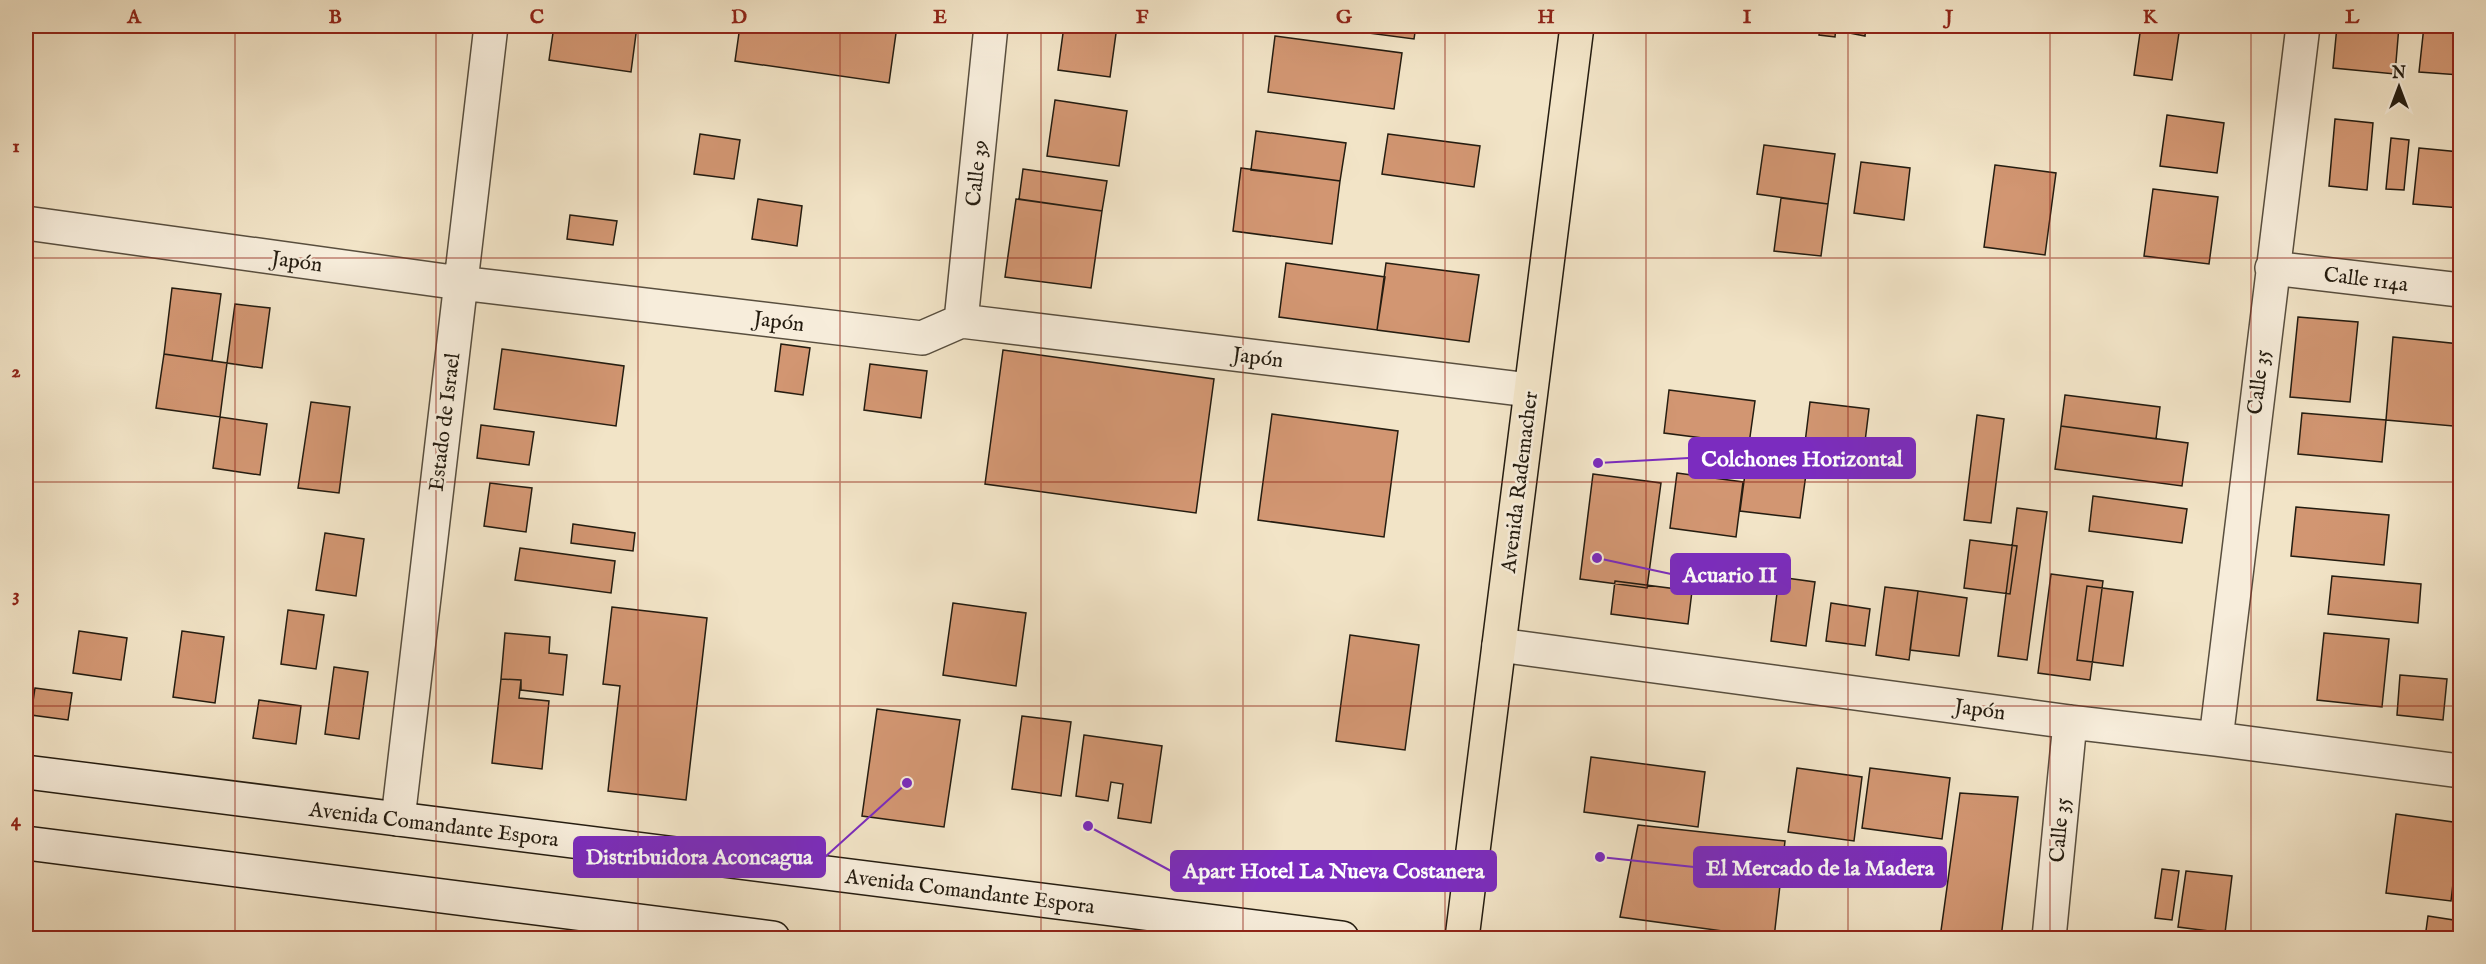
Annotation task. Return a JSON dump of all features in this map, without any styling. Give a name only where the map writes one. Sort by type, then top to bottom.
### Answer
[{"type":"main road","name":"Avenida Rademacher","points":[[1462,939],[1577,26]]},
{"type":"street","name":"Estado de Israel","points":[[398,819],[491,26]]},
{"type":"street","name":"Calle 39","points":[[961,321],[991,26]]},
{"type":"street","name":"Calle 35","points":[[2216,739],[2303,26]]},
{"type":"street","name":"Japón","points":[[26,223],[460,283],[922,338],[961,321],[1530,390]]},
{"type":"street","name":"Calle 114a","points":[[2272,268],[2460,290]]},
{"type":"street","name":"Japón","points":[[1499,645],[2070,722],[2460,771]]},
{"type":"street","name":"Calle 35","points":[[2049,939],[2070,722]]},
{"type":"street","name":"Avenida Comandante Espora","points":[[26,772],[1342,939]]},
{"type":"street","points":[[26,843],[773,939]]},
{"type":"building","points":[[554,26],[637,26],[631,72],[549,60]]},
{"type":"building","points":[[740,26],[897,26],[889,83],[735,61]]},
{"type":"building","points":[[1064,26],[1117,26],[1110,77],[1058,70]]},
{"type":"building","points":[[1315,26],[1416,26],[1414,39]]},
{"type":"building","points":[[1820,26],[1836,26],[1835,37],[1819,35]]},
{"type":"building","points":[[1845,26],[1866,26],[1865,36],[1844,32]]},
{"type":"building","points":[[2141,26],[2180,26],[2172,80],[2134,75]]},
{"type":"building","points":[[2337,26],[2399,26],[2395,74],[2333,68]]},
{"type":"building","points":[[2424,26],[2460,26],[2460,75],[2419,72]]},
{"type":"building","points":[[1275,36],[1402,53],[1394,109],[1268,92]]},
{"type":"building","points":[[1055,100],[1127,111],[1119,166],[1047,156]]},
{"type":"building","points":[[2167,115],[2224,123],[2217,173],[2160,166]]},
{"type":"building","points":[[2335,119],[2373,123],[2367,190],[2329,186]]},
{"type":"building","points":[[1256,131],[1346,143],[1340,181],[1251,170]]},
{"type":"building","points":[[700,134],[740,140],[734,179],[694,174]]},
{"type":"building","points":[[1388,134],[1480,146],[1474,187],[1382,174]]},
{"type":"building","points":[[2391,138],[2409,140],[2404,190],[2386,189]]},
{"type":"building","points":[[1764,145],[1835,154],[1828,204],[1757,194]]},
{"type":"building","points":[[2419,148],[2460,152],[2460,208],[2413,204]]},
{"type":"building","points":[[1861,162],[1910,168],[1904,220],[1854,213]]},
{"type":"building","points":[[1995,165],[2056,173],[2045,255],[1984,247]]},
{"type":"building","points":[[1241,168],[1340,181],[1332,244],[1233,231]]},
{"type":"building","points":[[1023,169],[1107,181],[1102,211],[1019,199]]},
{"type":"building","points":[[2153,189],[2218,197],[2209,264],[2144,256]]},
{"type":"building","points":[[1781,198],[1828,204],[1821,256],[1774,251]]},
{"type":"building","points":[[758,199],[802,206],[797,246],[752,239]]},
{"type":"building","points":[[1016,199],[1102,211],[1091,288],[1005,277]]},
{"type":"building","points":[[570,215],[617,221],[613,245],[567,239]]},
{"type":"building","points":[[1286,263],[1385,277],[1377,330],[1279,317]]},
{"type":"building","points":[[1386,263],[1479,275],[1469,342],[1377,330]]},
{"type":"building","points":[[172,288],[221,294],[212,361],[164,354]]},
{"type":"building","points":[[235,304],[270,308],[262,368],[227,363]]},
{"type":"building","points":[[2298,317],[2358,322],[2350,402],[2290,397]]},
{"type":"building","points":[[2393,337],[2460,344],[2453,426],[2386,420]]},
{"type":"building","points":[[781,344],[810,348],[803,395],[775,391]]},
{"type":"building","points":[[502,349],[624,366],[616,426],[494,409]]},
{"type":"building","points":[[1003,350],[1214,379],[1196,513],[985,484]]},
{"type":"building","points":[[164,354],[227,363],[220,417],[156,408]]},
{"type":"building","points":[[870,364],[927,371],[921,418],[864,410]]},
{"type":"building","points":[[1669,390],[1755,401],[1749,444],[1664,433]]},
{"type":"building","points":[[2065,395],[2160,407],[2156,439],[2061,426]]},
{"type":"building","points":[[311,402],[350,407],[339,493],[298,488]]},
{"type":"building","points":[[1810,402],[1869,409],[1863,458],[1804,451]]},
{"type":"building","points":[[2302,413],[2386,420],[2382,462],[2298,454]]},
{"type":"building","points":[[1272,414],[1398,431],[1384,537],[1258,520]]},
{"type":"building","points":[[1977,415],[2004,419],[1991,523],[1964,520]]},
{"type":"building","points":[[220,417],[267,424],[260,475],[213,468]]},
{"type":"building","points":[[481,425],[534,432],[529,465],[477,458]]},
{"type":"building","points":[[2061,426],[2188,443],[2182,486],[2055,469]]},
{"type":"building","points":[[1749,444],[1809,452],[1800,518],[1740,511]]},
{"type":"building","points":[[1677,473],[1743,482],[1736,537],[1670,528]]},
{"type":"building","points":[[1593,474],[1661,483],[1647,588],[1580,579]]},
{"type":"building","points":[[490,483],[532,488],[526,532],[484,526]]},
{"type":"building","points":[[2093,496],[2187,509],[2182,543],[2089,531]]},
{"type":"building","points":[[2296,507],[2389,515],[2384,565],[2291,556]]},
{"type":"building","points":[[2017,508],[2047,512],[2027,660],[1998,656]]},
{"type":"building","points":[[573,524],[635,533],[633,551],[571,543]]},
{"type":"building","points":[[325,533],[364,539],[356,596],[316,590]]},
{"type":"building","points":[[1970,540],[2017,546],[2010,594],[1964,588]]},
{"type":"building","points":[[520,548],[615,561],[611,593],[515,580]]},
{"type":"building","points":[[2051,574],[2103,581],[2090,680],[2038,673]]},
{"type":"building","points":[[2332,576],[2421,584],[2418,623],[2328,614]]},
{"type":"building","points":[[1779,577],[1815,582],[1806,646],[1771,641]]},
{"type":"building","points":[[1615,581],[1692,591],[1688,624],[1611,614]]},
{"type":"building","points":[[2087,586],[2133,592],[2123,666],[2077,660]]},
{"type":"building","points":[[1885,587],[1918,591],[1909,660],[1876,655]]},
{"type":"building","points":[[1918,591],[1967,598],[1959,656],[1910,650]]},
{"type":"building","points":[[953,603],[1026,613],[1016,686],[943,675]]},
{"type":"building","points":[[1831,603],[1870,609],[1865,646],[1826,641]]},
{"type":"building","points":[[612,607],[707,618],[686,800],[608,791],[620,686],[603,684]]},
{"type":"building","points":[[288,610],[324,615],[316,669],[281,664]]},
{"type":"building","points":[[79,631],[127,638],[121,680],[73,673]]},
{"type":"building","points":[[182,631],[224,637],[215,703],[173,697]]},
{"type":"building","points":[[505,633],[550,637],[549,653],[567,655],[563,695],[521,690],[521,680],[501,679]]},
{"type":"building","points":[[2324,633],[2389,639],[2382,707],[2317,700]]},
{"type":"building","points":[[1350,635],[1419,645],[1405,750],[1336,741]]},
{"type":"building","points":[[334,667],[368,672],[359,739],[325,734]]},
{"type":"building","points":[[2400,675],[2447,679],[2443,720],[2397,715]]},
{"type":"building","points":[[501,679],[521,680],[519,698],[549,701],[542,769],[492,763]]},
{"type":"building","points":[[35,688],[72,693],[68,720],[31,715]]},
{"type":"building","points":[[259,700],[301,706],[296,744],[253,738]]},
{"type":"building","points":[[877,709],[960,720],[944,827],[862,816]]},
{"type":"building","points":[[1022,716],[1071,722],[1061,796],[1012,789]]},
{"type":"building","points":[[1084,735],[1162,746],[1151,823],[1118,818],[1123,784],[1111,782],[1108,801],[1076,796]]},
{"type":"building","points":[[1591,757],[1705,772],[1698,827],[1584,812]]},
{"type":"building","points":[[1797,768],[1862,777],[1854,841],[1788,832]]},
{"type":"building","points":[[1870,768],[1950,778],[1942,839],[1862,828]]},
{"type":"building","points":[[1960,793],[2018,797],[2001,938],[1940,938]]},
{"type":"building","points":[[2396,814],[2460,823],[2451,901],[2386,893]]},
{"type":"building","points":[[1638,825],[1785,841],[1774,938],[1620,917]]},
{"type":"building","points":[[2162,869],[2179,871],[2172,920],[2155,918]]},
{"type":"building","points":[[2186,871],[2232,876],[2225,933],[2178,927]]},
{"type":"building","points":[[2428,916],[2460,921],[2460,938],[2425,938]]},
{"type":"place","name":"Colchones Horizontal","points":[[1598,463]]},
{"type":"place","name":"Acuario II","points":[[1597,558]]},
{"type":"place","name":"Distribuidora Aconcagua","points":[[907,783]]},
{"type":"place","name":"Apart Hotel La Nueva Costanera","points":[[1088,826]]},
{"type":"place","name":"El Mercado de la Madera","points":[[1600,857]]}]
